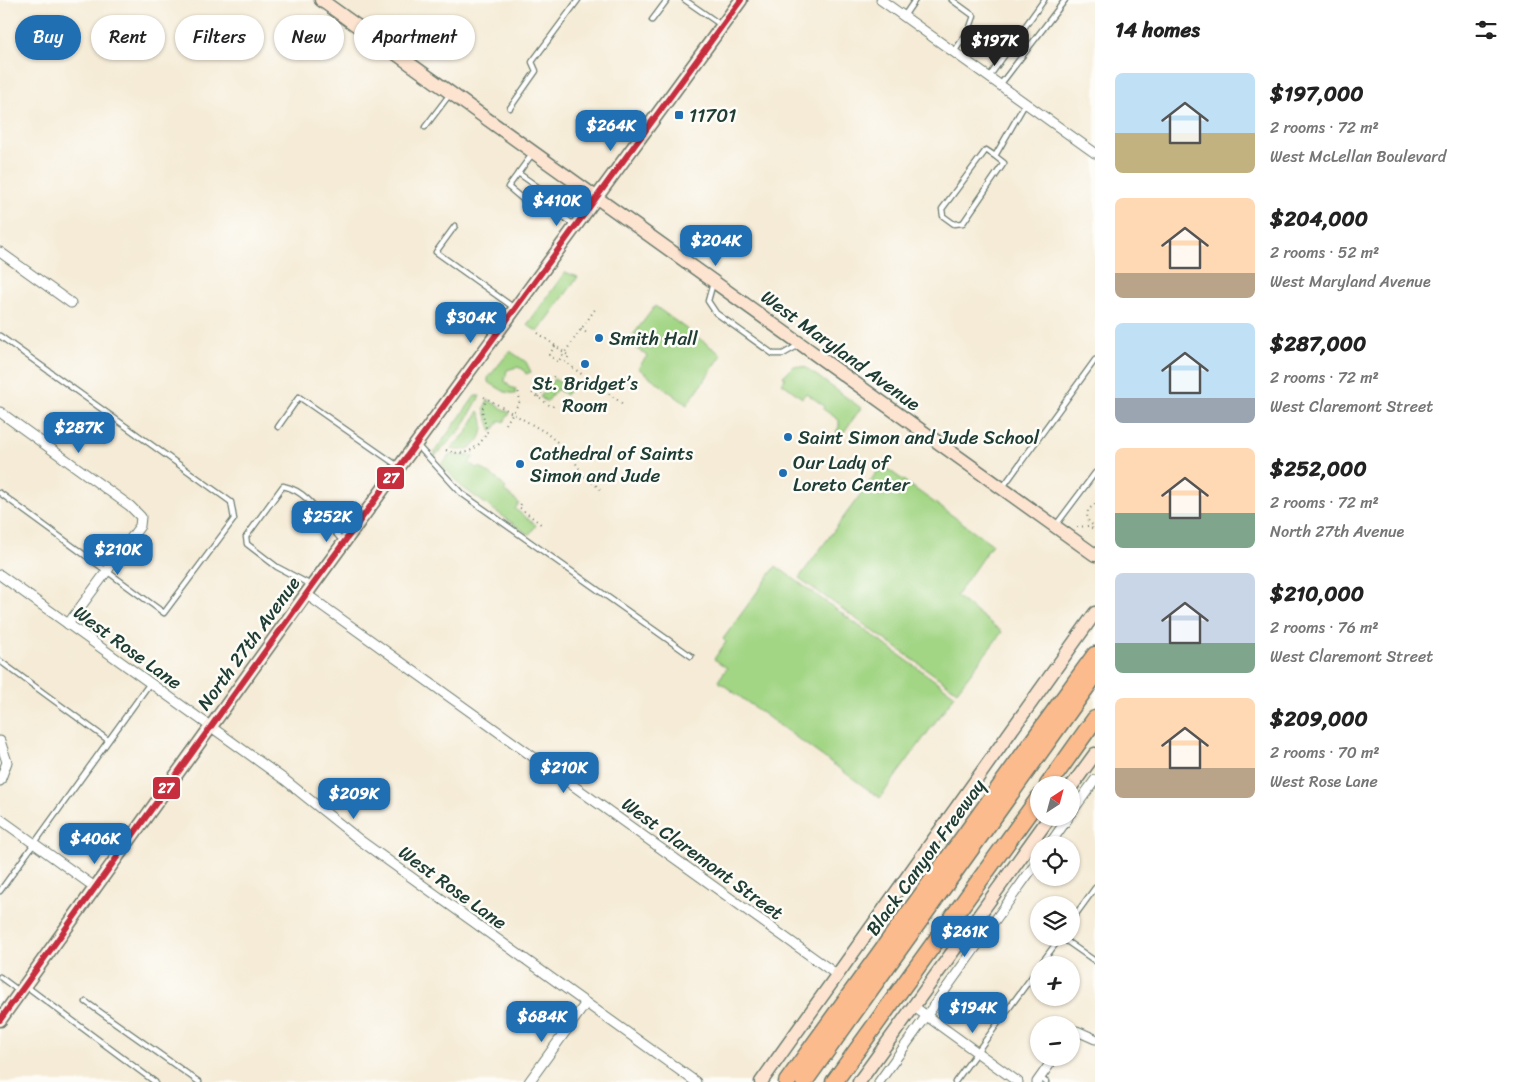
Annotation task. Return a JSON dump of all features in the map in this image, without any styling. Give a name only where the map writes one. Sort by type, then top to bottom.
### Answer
[{"type":"highway","name":"Black Canyon Freeway","points":[[787,1082],[1095,655]]},
{"type":"highway","points":[[804,1082],[1095,675]]},
{"type":"highway","points":[[816,1082],[1095,691]]},
{"type":"highway","points":[[1054,776],[1095,719]]},
{"type":"highway","points":[[834,1082],[1030,810]]},
{"type":"main road","name":"North 27th Avenue","points":[[0,1020],[309,590],[741,0]]},
{"type":"main road","name":"West Maryland Avenue","points":[[330,2],[450,93],[1095,555]]},
{"type":"main road","points":[[761,1082],[836,974],[1095,613]]},
{"type":"main road","points":[[1080,774],[1095,754]]},
{"type":"main road","points":[[860,1082],[1043,826]]},
{"type":"street","points":[[882,0],[1095,153]]},
{"type":"street","points":[[0,252],[71,303]]},
{"type":"street","points":[[0,412],[130,506],[141,516],[140,526],[68,624]]},
{"type":"street","name":"West Rose Lane","points":[[0,575],[284,780],[361,841],[696,1082]]},
{"type":"street","name":"West Claremont Street","points":[[309,590],[836,974]]},
{"type":"street","points":[[0,741],[7,762],[0,781]]},
{"type":"street","points":[[1080,774],[1094,783],[1080,802]]},
{"type":"street","points":[[0,819],[96,888]]},
{"type":"street","points":[[879,1082],[1030,871]]},
{"type":"street","points":[[529,1082],[586,1003]]},
{"type":"street","points":[[914,1006],[1018,1082]]},
{"type":"street","points":[[1080,1033],[1095,1039]]},
{"type":"street","points":[[1041,1081],[1049,1066]]},
{"type":"lane","points":[[510,108],[536,71],[532,62],[578,0]]},
{"type":"lane","points":[[652,20],[667,0]]},
{"type":"lane","points":[[685,0],[722,26]]},
{"type":"lane","points":[[904,16],[915,0]]},
{"type":"lane","points":[[952,0],[974,16],[969,30],[954,52]]},
{"type":"lane","points":[[989,78],[1044,0]]},
{"type":"lane","points":[[1000,85],[1065,0]]},
{"type":"lane","points":[[425,127],[450,93]]},
{"type":"lane","points":[[995,156],[1025,104]]},
{"type":"lane","points":[[986,150],[995,156],[1004,163],[1002,168],[963,223],[954,224],[943,216],[942,209],[986,150]]},
{"type":"lane","points":[[533,152],[508,188],[542,212],[550,213],[555,211]]},
{"type":"lane","points":[[518,173],[554,199],[557,203],[555,211]]},
{"type":"lane","points":[[555,211],[575,226]]},
{"type":"lane","points":[[455,226],[436,252],[514,308]]},
{"type":"lane","points":[[713,281],[708,301],[710,306],[723,318],[773,354],[783,354],[801,344]]},
{"type":"lane","points":[[0,336],[231,502],[234,519],[164,613],[108,570],[0,493]]},
{"type":"lane","points":[[1002,488],[1095,360]]},
{"type":"lane","points":[[278,427],[299,397],[399,467]]},
{"type":"lane","points":[[416,444],[461,493],[691,656]]},
{"type":"lane","points":[[1055,527],[1095,474]]},
{"type":"lane","points":[[309,590],[247,544],[246,537],[283,486],[290,487],[318,508],[329,529],[344,542]]},
{"type":"lane","points":[[0,661],[108,740]]},
{"type":"lane","points":[[0,891],[150,683]]},
{"type":"lane","points":[[1080,909],[1095,888]]},
{"type":"lane","points":[[1047,956],[1055,946]]},
{"type":"lane","points":[[1073,946],[1095,961]]},
{"type":"lane","points":[[0,977],[22,989],[155,1082]]},
{"type":"lane","points":[[956,1082],[1030,979]]},
{"type":"lane","points":[[86,1002],[199,1082]]},
{"type":"path","points":[[555,346],[549,355],[558,362],[596,308]]},
{"type":"path","points":[[581,329],[588,334]]},
{"type":"path","points":[[538,333],[569,356],[565,362],[622,404]]},
{"type":"path","points":[[538,397],[554,376]]},
{"type":"path","points":[[506,424],[520,401],[518,390]]},
{"type":"path","points":[[532,393],[552,408],[554,405]]},
{"type":"path","points":[[484,396],[545,432],[568,451],[584,476],[603,491]]},
{"type":"path","points":[[446,450],[463,453],[477,448],[487,432],[482,410],[488,398]]},
{"type":"path","points":[[521,504],[519,507],[542,525]]},
{"type":"path","points":[[1095,504],[1088,510],[1087,519],[1089,524],[1095,529]]},
{"type":"path","points":[[1069,537],[1076,528],[1082,525],[1095,529]]},
{"type":"green space","points":[[565,272],[578,277],[538,332],[527,325]]},
{"type":"green space","points":[[655,306],[722,355],[687,405],[638,368],[647,356],[634,347],[639,340],[633,335]]},
{"type":"green space","points":[[510,351],[526,362],[531,372],[526,374],[523,369],[517,367],[507,370],[505,381],[510,387],[516,389],[515,394],[505,392],[488,382],[488,378]]},
{"type":"green space","points":[[794,366],[805,367],[861,408],[841,436],[836,432],[839,427],[839,420],[823,409],[824,406],[806,393],[802,398],[782,383],[785,379],[783,376]]},
{"type":"green space","points":[[554,379],[571,389],[566,395],[557,389],[547,402],[540,397]]},
{"type":"green space","points":[[475,396],[480,396],[462,428],[435,456],[435,451]]},
{"type":"green space","points":[[488,400],[510,413],[504,422],[500,420],[492,432],[484,409]]},
{"type":"green space","points":[[479,411],[483,427],[479,440],[474,446],[467,449],[451,449],[467,432]]},
{"type":"green space","points":[[450,455],[474,456],[469,463],[478,469],[480,467],[506,488],[504,491],[519,503],[515,509],[536,525],[529,535],[462,487],[441,464]]},
{"type":"green space","points":[[882,465],[992,544],[956,596],[1002,632],[957,691],[799,578]]},
{"type":"green space","points":[[776,566],[955,695],[880,798],[718,681],[727,668],[714,659],[726,642],[723,639]]},
{"type":"transit line","name":"27","points":[[0,1020],[312,586],[741,0]]},
{"type":"place","name":"11701","points":[[679,115]]},
{"type":"place","name":"Smith Hall","points":[[599,338]]},
{"type":"place","name":"St. Bridget’s Room","points":[[585,364]]},
{"type":"place","name":"Saint Simon and Jude School","points":[[788,437]]},
{"type":"place","name":"Cathedral of Saints Simon and Jude","points":[[520,464]]},
{"type":"place","name":"Our Lady of Loreto Center","points":[[783,473]]}]
